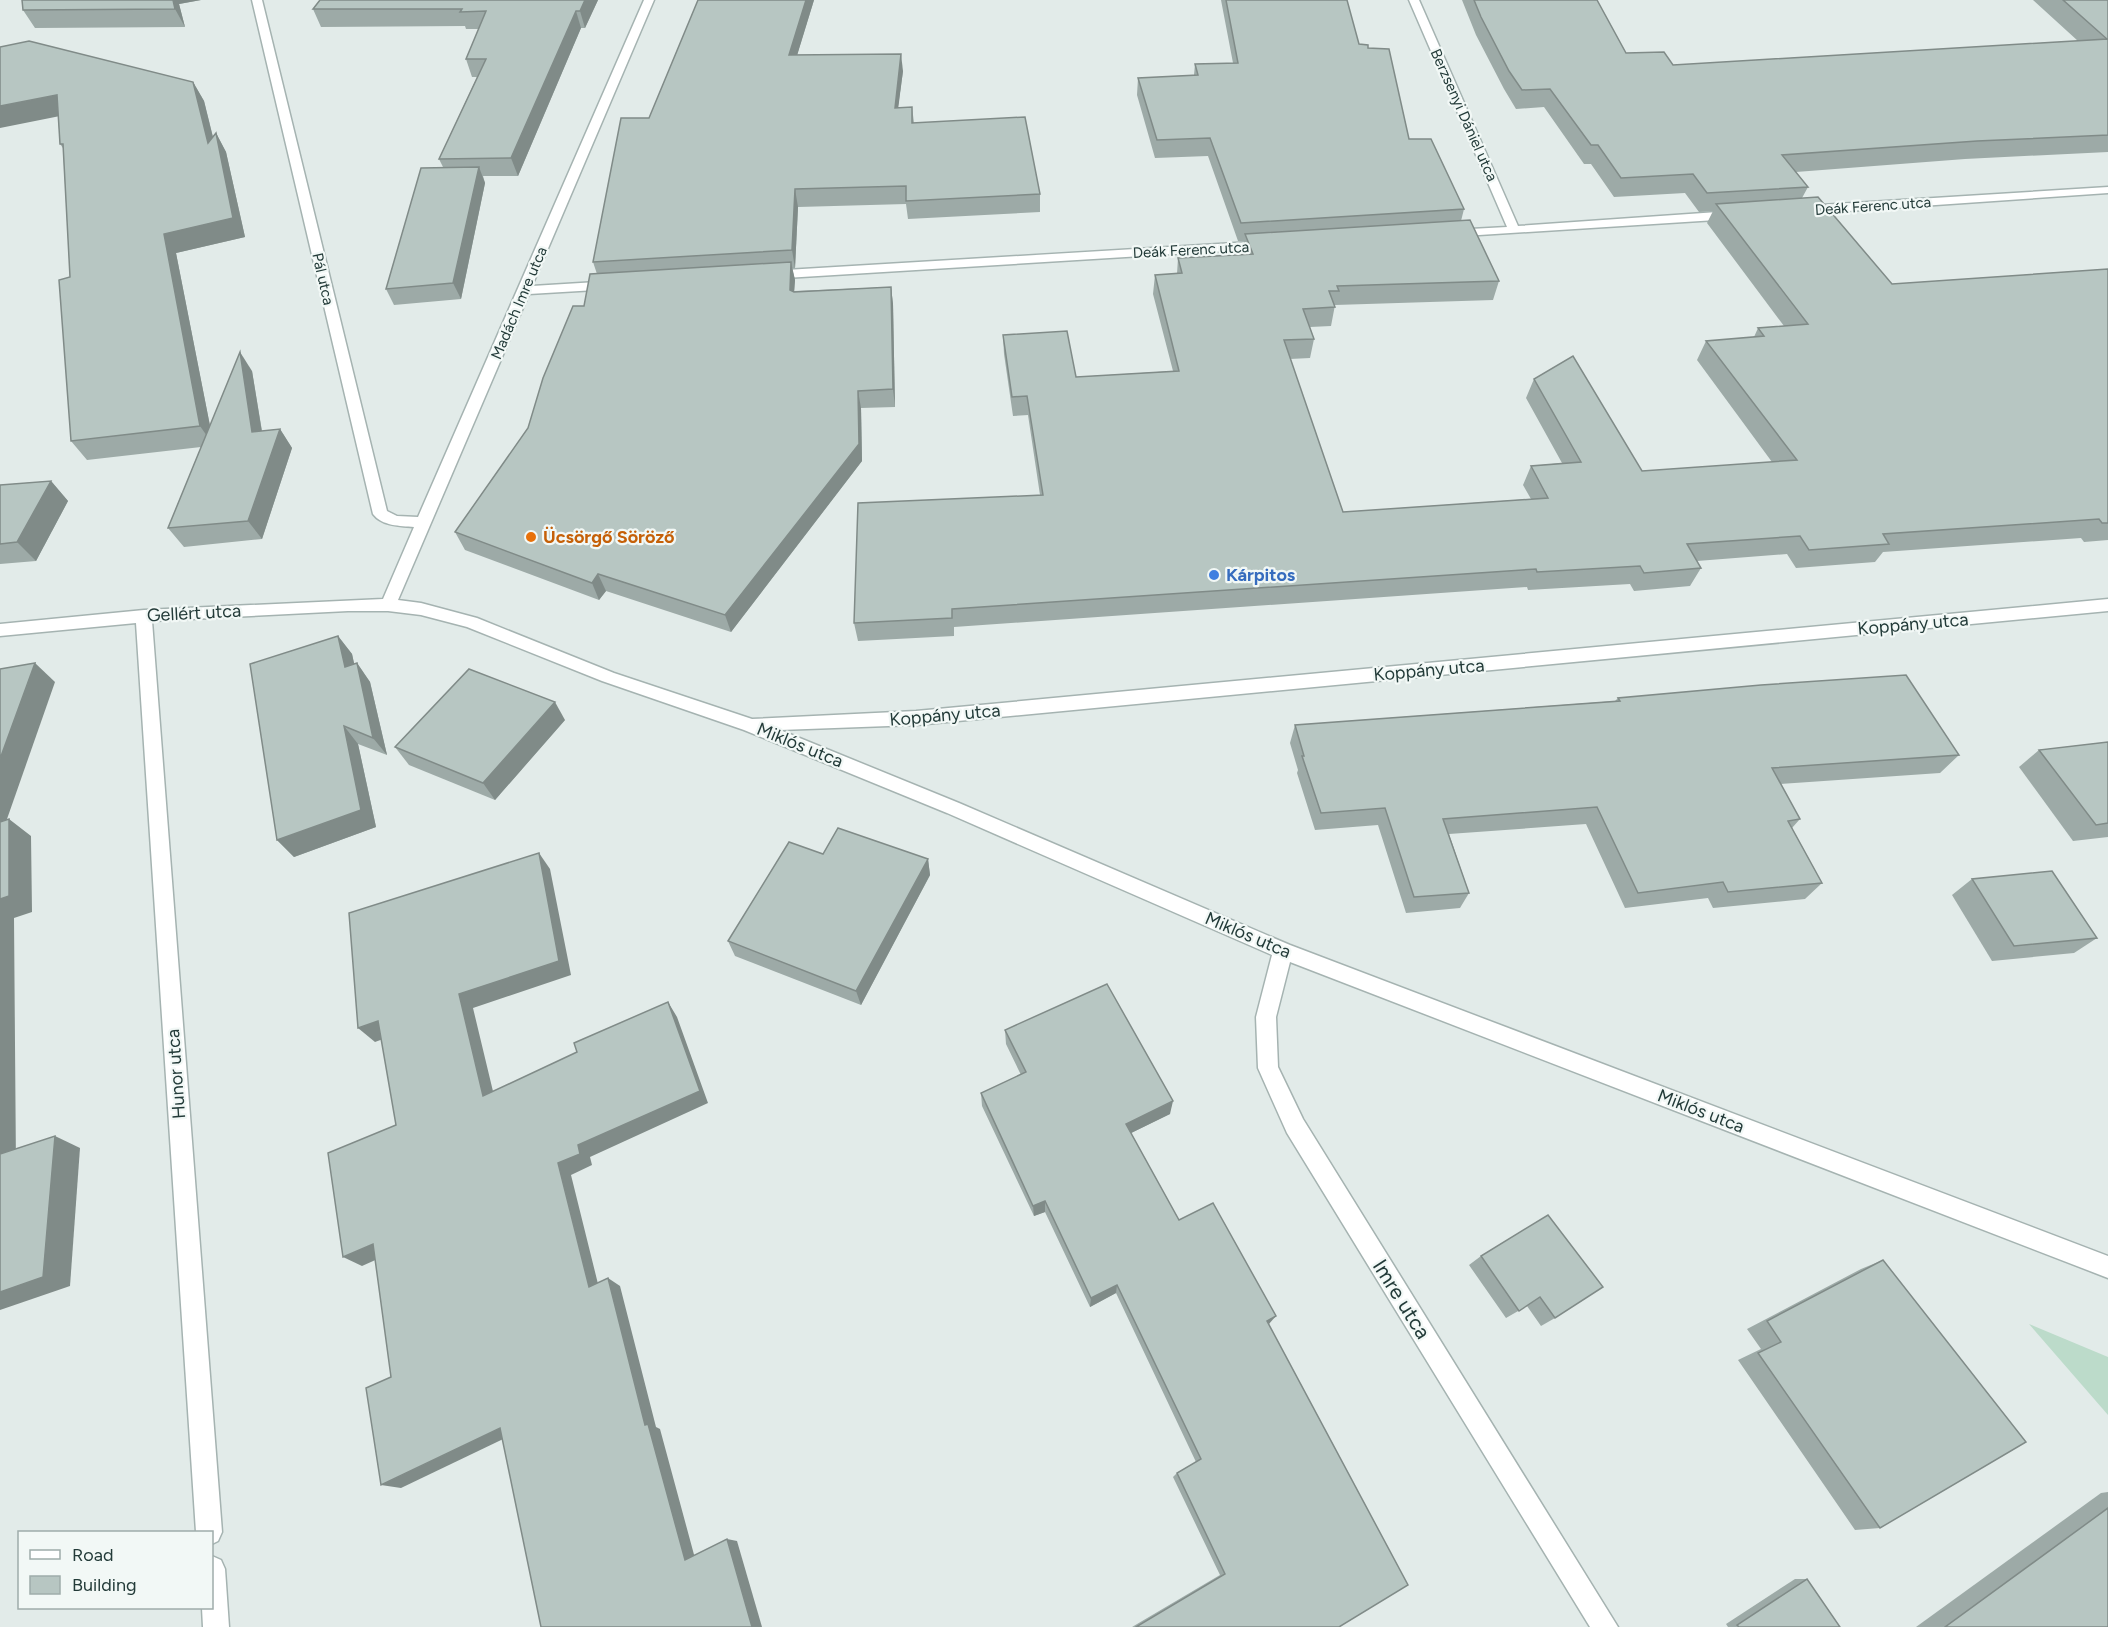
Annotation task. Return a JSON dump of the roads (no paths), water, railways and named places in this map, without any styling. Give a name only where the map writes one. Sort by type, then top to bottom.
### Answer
[{"type":"street","name":"Pál utca","points":[[257,0],[380,514],[396,521],[424,523]]},
{"type":"street","name":"Madách Imre utca","points":[[388,605],[649,0]]},
{"type":"street","name":"Berzsenyi Dániel utca","points":[[1414,0],[1514,230]]},
{"type":"street","name":"Deák Ferenc utca","points":[[1787,211],[2108,190]]},
{"type":"street","points":[[1443,234],[1740,214]]},
{"type":"street","name":"Deák Ferenc utca","points":[[752,276],[1276,244]]},
{"type":"street","points":[[525,290],[621,284]]},
{"type":"street","name":"Gellért utca","points":[[0,630],[144,616],[348,605],[388,605]]},
{"type":"street","name":"Miklós utca","points":[[388,605],[421,609],[471,622],[608,676],[750,724],[953,808],[1283,951],[2108,1267]]},
{"type":"street","name":"Koppány utca","points":[[750,724],[916,718],[2108,605]]},
{"type":"street","name":"Hunor utca","points":[[144,616],[209,1531]]},
{"type":"street","name":"Imre utca","points":[[1283,951],[1266,1017],[1268,1068],[1295,1126],[1605,1627]]},
{"type":"street","points":[[213,1584],[216,1627]]},
{"type":"place","name":"Ücsörgő Söröző","points":[[531,537]]},
{"type":"place","name":"Kárpitos","points":[[1214,575]]}]
